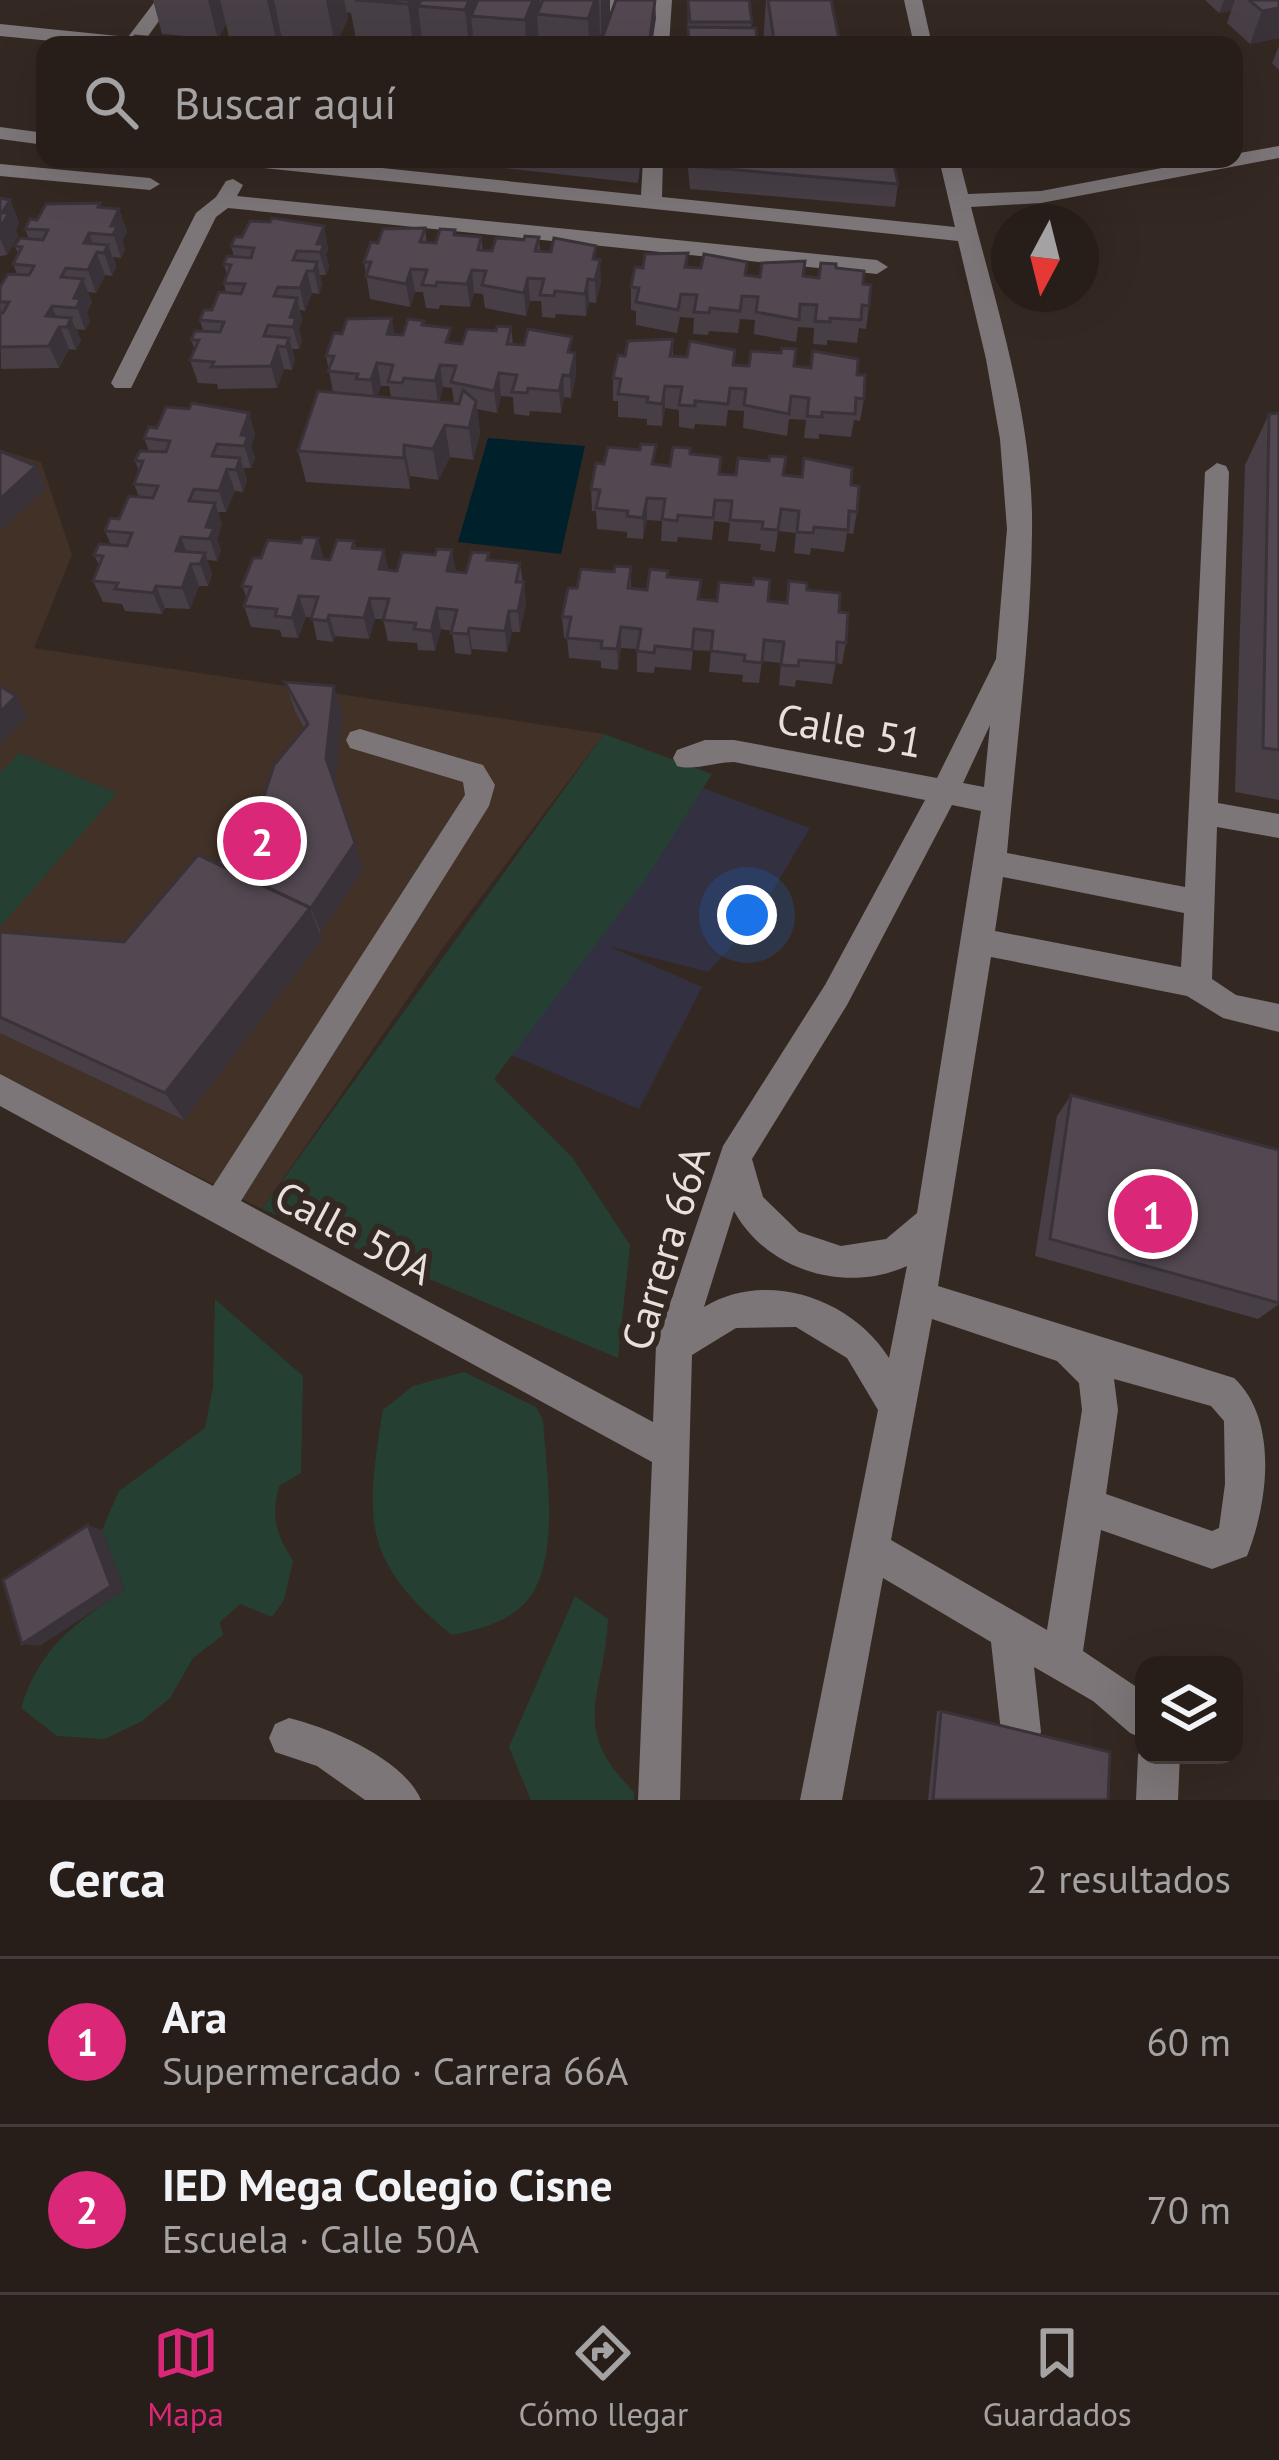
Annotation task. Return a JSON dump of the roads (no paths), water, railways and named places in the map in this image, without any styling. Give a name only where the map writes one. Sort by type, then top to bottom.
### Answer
[{"type":"street","points":[[139,36],[165,0]]},
{"type":"street","points":[[553,0],[663,5],[661,36]]},
{"type":"street","points":[[913,0],[921,36]]},
{"type":"street","points":[[0,30],[57,36]]},
{"type":"street","points":[[0,133],[36,138]]},
{"type":"street","points":[[1243,157],[1279,152]]},
{"type":"street","points":[[123,382],[207,213],[224,201],[242,168]]},
{"type":"street","points":[[318,168],[965,235]]},
{"type":"street","points":[[651,205],[653,168]]},
{"type":"street","name":"Carrera 66A","points":[[821,1800],[933,1222],[991,862],[1011,646],[1020,529],[1012,439],[998,358],[952,168]]},
{"type":"street","points":[[959,201],[1041,197],[1170,168]]},
{"type":"street","points":[[0,170],[150,184]]},
{"type":"street","points":[[224,201],[877,266]]},
{"type":"street","points":[[1196,984],[1216,472]]},
{"type":"street","name":"Carrera 66A","points":[[659,1800],[674,1346],[735,1156],[836,995],[956,770],[1011,646]]},
{"type":"street","points":[[218,1210],[247,1156],[478,798],[481,785],[473,773],[360,740]]},
{"type":"street","name":"Calle 51","points":[[688,758],[705,751],[734,752],[998,802]]},
{"type":"street","points":[[1203,812],[1279,826]]},
{"type":"street","points":[[991,862],[1199,902]]},
{"type":"street","points":[[979,941],[1196,984],[1210,1000],[1230,1009],[1279,1018]]},
{"type":"street","name":"Calle 50A","points":[[0,1089],[667,1450]]},
{"type":"street","points":[[735,1156],[749,1206],[762,1220],[788,1246],[841,1264],[894,1255],[933,1222]]},
{"type":"street","points":[[920,1298],[1221,1391],[1234,1402],[1243,1420],[1241,1525],[1233,1542],[1212,1550],[1085,1506]]},
{"type":"street","points":[[674,1346],[732,1310],[800,1310],[860,1345],[898,1408]]},
{"type":"street","points":[[1062,1660],[1100,1410],[1096,1375],[1069,1347]]},
{"type":"street","points":[[868,1548],[1107,1687],[1135,1711]]},
{"type":"street","points":[[1010,1630],[1021,1732]]},
{"type":"street","points":[[289,1738],[327,1748],[400,1800]]},
{"type":"street","points":[[1157,1800],[1159,1764]]},
{"type":"water","points":[[488,438],[585,446],[561,554],[458,542]]},
{"type":"place","name":"IED Mega Colegio Cisne","points":[[262,841]]},
{"type":"place","name":"Ara","points":[[1153,1214]]}]
